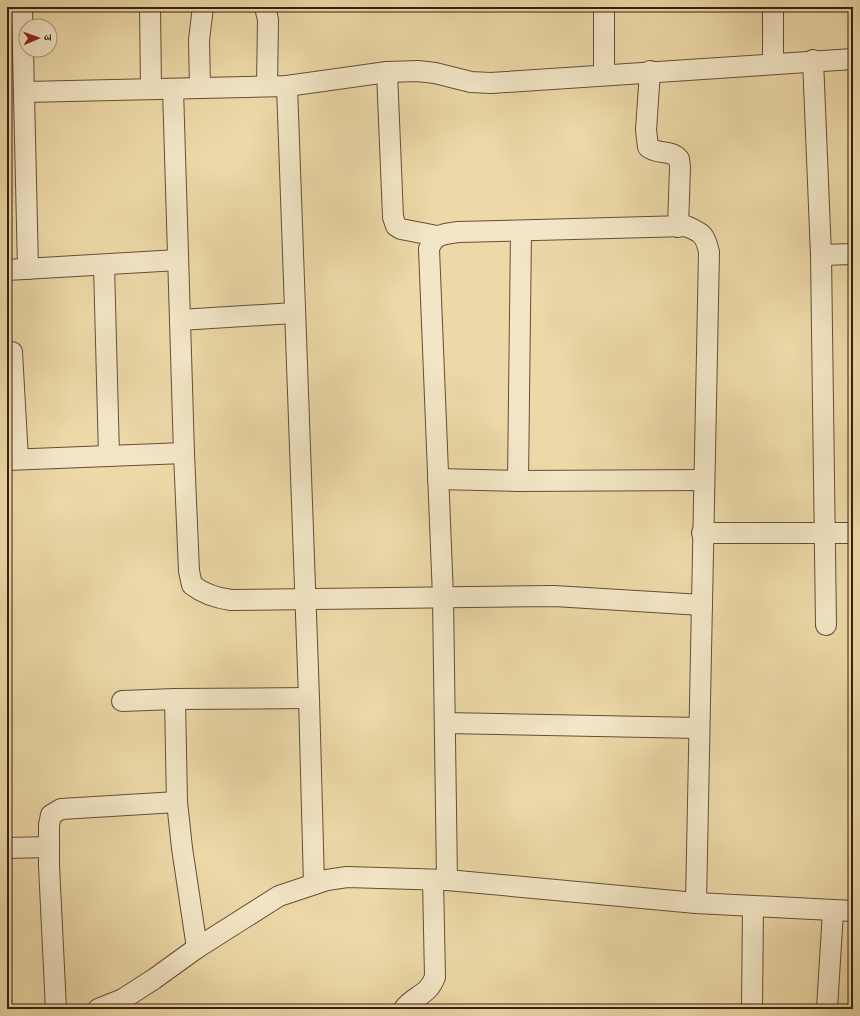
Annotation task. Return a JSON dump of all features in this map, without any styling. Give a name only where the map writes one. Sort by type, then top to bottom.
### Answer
[{"type":"street","points":[[22,7],[26,92],[28,270]]},
{"type":"street","points":[[150,7],[151,89]]},
{"type":"street","points":[[200,88],[199,40],[204,7]]},
{"type":"street","points":[[265,7],[268,20],[267,86]]},
{"type":"street","points":[[604,7],[604,74]]},
{"type":"street","points":[[773,7],[774,64]]},
{"type":"street","points":[[26,92],[287,86],[387,72],[418,71],[435,73],[471,82],[491,83],[604,74],[774,64],[812,60],[853,59]]},
{"type":"street","points":[[812,60],[821,255],[826,625]]},
{"type":"street","points":[[650,71],[646,130],[648,147],[653,151],[670,153],[678,159],[680,167],[678,227]]},
{"type":"street","points":[[387,72],[393,217],[396,226],[401,229],[437,236],[458,232],[686,226],[700,232],[706,239],[709,252],[702,533],[696,903]]},
{"type":"street","points":[[287,86],[294,313],[310,698],[314,884]]},
{"type":"street","points":[[173,89],[184,453],[189,571],[192,585],[202,592],[218,599],[231,600],[554,596],[702,605]]},
{"type":"street","points":[[518,481],[521,231]]},
{"type":"street","points":[[404,1009],[409,1002],[423,994],[431,987],[435,977],[440,880],[446,723],[443,597],[429,249],[432,241],[437,236]]},
{"type":"street","points":[[821,255],[853,254]]},
{"type":"street","points":[[7,270],[28,270],[178,260]]},
{"type":"street","points":[[104,265],[109,456]]},
{"type":"street","points":[[180,320],[294,313]]},
{"type":"street","points":[[12,352],[12,460],[184,453]]},
{"type":"street","points":[[438,479],[518,481],[704,480]]},
{"type":"street","points":[[702,533],[853,533]]},
{"type":"street","points":[[122,701],[310,698]]},
{"type":"street","points":[[175,699],[177,802],[182,848],[197,948]]},
{"type":"street","points":[[446,723],[699,728]]},
{"type":"street","points":[[56,1009],[49,847],[51,815],[61,809],[177,802]]},
{"type":"street","points":[[7,848],[49,847]]},
{"type":"street","points":[[98,1009],[123,999],[197,948],[279,896],[314,884],[347,877],[440,880],[696,903],[853,911]]},
{"type":"street","points":[[752,1009],[753,906]]},
{"type":"street","points":[[827,1009],[833,910]]}]
